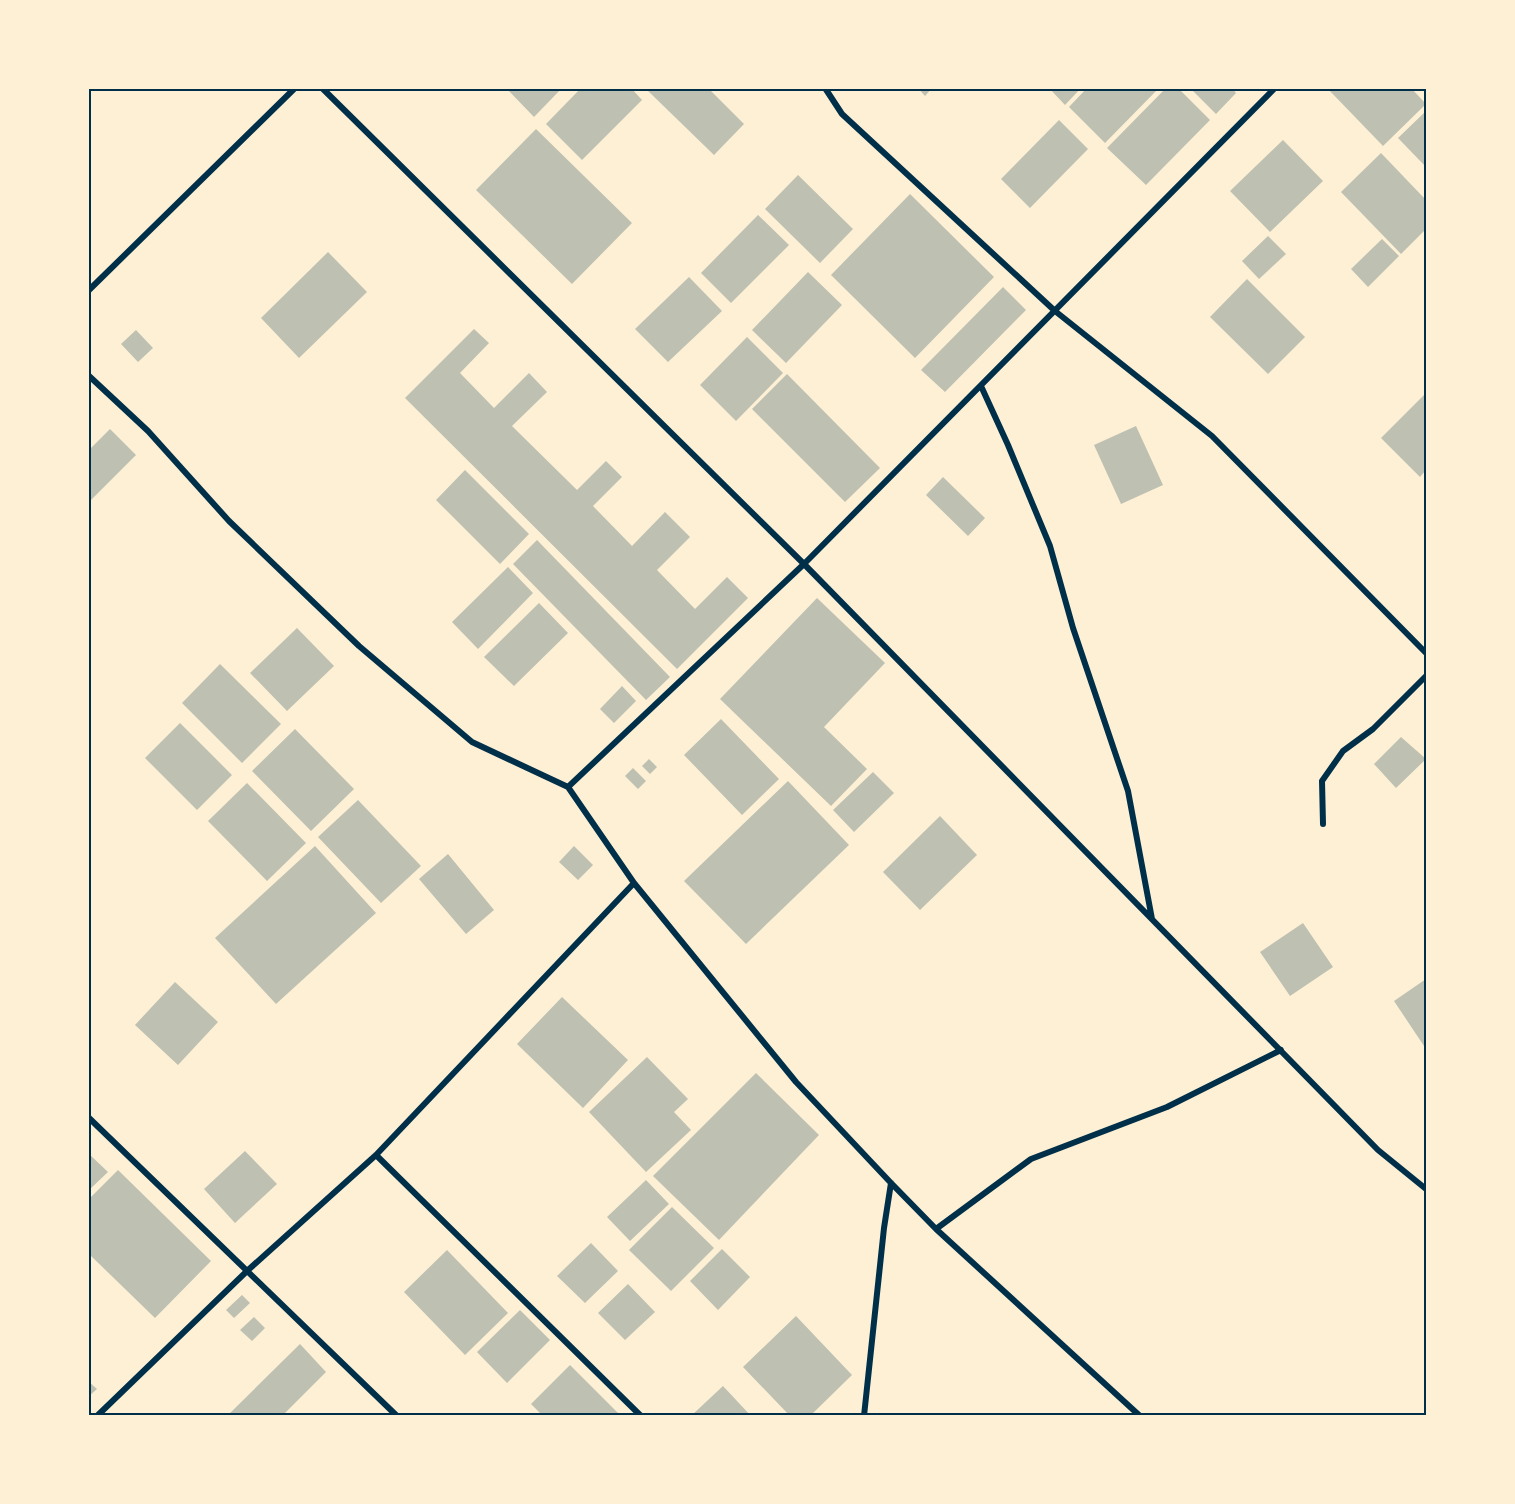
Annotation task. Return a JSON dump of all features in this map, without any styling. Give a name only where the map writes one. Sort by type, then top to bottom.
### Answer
[{"type":"street","points":[[88,291],[295,88]]},
{"type":"street","points":[[322,88],[804,564],[1378,1150],[1426,1189]]},
{"type":"street","points":[[825,88],[842,114],[1055,311],[1212,436],[1426,653]]},
{"type":"street","points":[[568,787],[804,564],[1275,88]]},
{"type":"street","points":[[88,375],[148,432],[229,521],[367,653],[472,742],[568,787],[634,883],[796,1082],[936,1229],[1140,1416]]},
{"type":"street","points":[[981,386],[1050,546],[1073,628],[1128,791],[1153,919]]},
{"type":"street","points":[[1323,824],[1322,781],[1343,751],[1373,729],[1426,676]]},
{"type":"street","points":[[97,1416],[247,1271],[376,1155],[634,883]]},
{"type":"street","points":[[936,1229],[1031,1159],[1167,1107],[1281,1050]]},
{"type":"street","points":[[88,1117],[397,1416]]},
{"type":"street","points":[[376,1155],[641,1416]]},
{"type":"street","points":[[864,1416],[891,1183]]},
{"type":"building","points":[[506,88],[562,88],[534,117]]},
{"type":"building","points":[[581,88],[631,88],[642,100],[582,160],[546,124]]},
{"type":"building","points":[[645,88],[708,88],[744,124],[714,155]]},
{"type":"building","points":[[918,88],[932,88],[925,96]]},
{"type":"building","points":[[1049,88],[1081,88],[1065,105]]},
{"type":"building","points":[[1087,88],[1159,88],[1105,143],[1069,107]]},
{"type":"building","points":[[1166,88],[1178,88],[1210,120],[1146,185],[1107,148]]},
{"type":"building","points":[[1190,88],[1232,88],[1236,93],[1216,114]]},
{"type":"building","points":[[1327,88],[1411,88],[1426,104],[1383,146]]},
{"type":"building","points":[[1426,111],[1426,167],[1398,138]]},
{"type":"building","points":[[1059,120],[1088,149],[1030,208],[1001,179]]},
{"type":"building","points":[[536,129],[632,223],[572,284],[476,190]]},
{"type":"building","points":[[1283,140],[1323,181],[1270,232],[1230,191]]},
{"type":"building","points":[[1381,153],[1426,200],[1426,229],[1401,254],[1341,192]]},
{"type":"building","points":[[798,175],[853,229],[820,263],[765,209]]},
{"type":"building","points":[[910,194],[994,277],[915,358],[831,275]]},
{"type":"building","points":[[758,215],[789,245],[731,303],[701,273]]},
{"type":"building","points":[[1268,236],[1286,254],[1259,279],[1242,261]]},
{"type":"building","points":[[1382,239],[1399,256],[1368,287],[1351,269]]},
{"type":"building","points":[[328,252],[367,292],[299,358],[261,318]]},
{"type":"building","points":[[808,272],[842,305],[786,363],[752,330]]},
{"type":"building","points":[[689,277],[722,311],[668,362],[635,329]]},
{"type":"building","points":[[1247,279],[1305,337],[1268,374],[1210,317]]},
{"type":"building","points":[[1003,287],[1026,310],[945,392],[921,370]]},
{"type":"building","points":[[474,329],[489,343],[460,373],[494,408],[529,373],[547,392],[512,426],[577,490],[606,461],[622,477],[593,506],[632,546],[665,512],[690,537],[657,570],[695,609],[727,577],[748,598],[677,669],[405,398]]},
{"type":"building","points":[[136,330],[153,348],[138,362],[121,344]]},
{"type":"building","points":[[747,337],[783,373],[736,421],[700,385]]},
{"type":"building","points":[[787,374],[880,468],[845,502],[752,409]]},
{"type":"building","points":[[1426,393],[1426,470],[1420,477],[1381,438]]},
{"type":"building","points":[[1136,426],[1163,485],[1121,504],[1094,445]]},
{"type":"building","points":[[110,429],[136,455],[88,503],[88,451]]},
{"type":"building","points":[[465,470],[529,534],[500,564],[436,500]]},
{"type":"building","points":[[943,477],[985,518],[968,536],[926,495]]},
{"type":"building","points":[[537,540],[670,677],[646,700],[513,564]]},
{"type":"building","points":[[508,567],[533,593],[478,649],[452,622]]},
{"type":"building","points":[[817,598],[885,663],[824,727],[867,769],[831,806],[720,699]]},
{"type":"building","points":[[539,603],[568,633],[514,686],[484,657]]},
{"type":"building","points":[[297,628],[334,666],[287,711],[250,673]]},
{"type":"building","points":[[220,664],[281,724],[242,763],[182,703]]},
{"type":"building","points":[[622,686],[636,701],[614,723],[600,709]]},
{"type":"building","points":[[721,719],[779,779],[742,815],[684,755]]},
{"type":"building","points":[[180,723],[232,775],[197,810],[145,758]]},
{"type":"building","points":[[295,729],[354,789],[311,831],[252,771]]},
{"type":"building","points":[[1401,737],[1426,759],[1396,788],[1374,764]]},
{"type":"building","points":[[649,759],[657,767],[650,774],[642,766]]},
{"type":"building","points":[[633,768],[646,781],[638,789],[625,776]]},
{"type":"building","points":[[873,772],[894,793],[854,832],[833,810]]},
{"type":"building","points":[[788,781],[849,845],[746,944],[684,881]]},
{"type":"building","points":[[247,783],[306,843],[267,881],[208,821]]},
{"type":"building","points":[[358,800],[421,866],[381,903],[318,837]]},
{"type":"building","points":[[940,816],[977,855],[920,910],[883,872]]},
{"type":"building","points":[[315,846],[376,913],[276,1004],[215,938]]},
{"type":"building","points":[[574,846],[593,865],[578,880],[559,862]]},
{"type":"building","points":[[448,854],[494,910],[466,934],[419,879]]},
{"type":"building","points":[[1303,923],[1333,967],[1290,996],[1260,952]]},
{"type":"building","points":[[1426,979],[1426,1049],[1394,1001]]},
{"type":"building","points":[[175,982],[218,1022],[178,1065],[135,1025]]},
{"type":"building","points":[[562,997],[628,1060],[583,1108],[517,1044]]},
{"type":"building","points":[[647,1057],[688,1099],[674,1112],[691,1130],[646,1172],[589,1112]]},
{"type":"building","points":[[756,1073],[819,1135],[719,1240],[653,1176]]},
{"type":"building","points":[[245,1151],[277,1184],[235,1223],[204,1189]]},
{"type":"building","points":[[88,1153],[108,1172],[88,1191]]},
{"type":"building","points":[[118,1170],[211,1261],[155,1318],[88,1253],[88,1200]]},
{"type":"building","points":[[646,1180],[669,1204],[630,1241],[607,1217]]},
{"type":"building","points":[[672,1207],[714,1248],[671,1291],[629,1250]]},
{"type":"building","points":[[591,1243],[618,1271],[585,1303],[557,1276]]},
{"type":"building","points":[[722,1249],[750,1277],[718,1310],[690,1281]]},
{"type":"building","points":[[447,1250],[508,1313],[465,1355],[404,1292]]},
{"type":"building","points":[[628,1284],[655,1312],[625,1340],[598,1313]]},
{"type":"building","points":[[242,1295],[250,1303],[234,1318],[226,1310]]},
{"type":"building","points":[[520,1310],[550,1340],[507,1383],[477,1352]]},
{"type":"building","points":[[796,1316],[852,1375],[810,1416],[790,1416],[743,1367]]},
{"type":"building","points":[[254,1317],[265,1328],[252,1341],[240,1330]]},
{"type":"building","points":[[300,1344],[326,1372],[282,1416],[227,1416]]},
{"type":"building","points":[[570,1365],[621,1416],[543,1416],[531,1404]]},
{"type":"building","points":[[88,1381],[97,1389],[88,1397]]},
{"type":"building","points":[[723,1386],[751,1416],[691,1416]]}]
